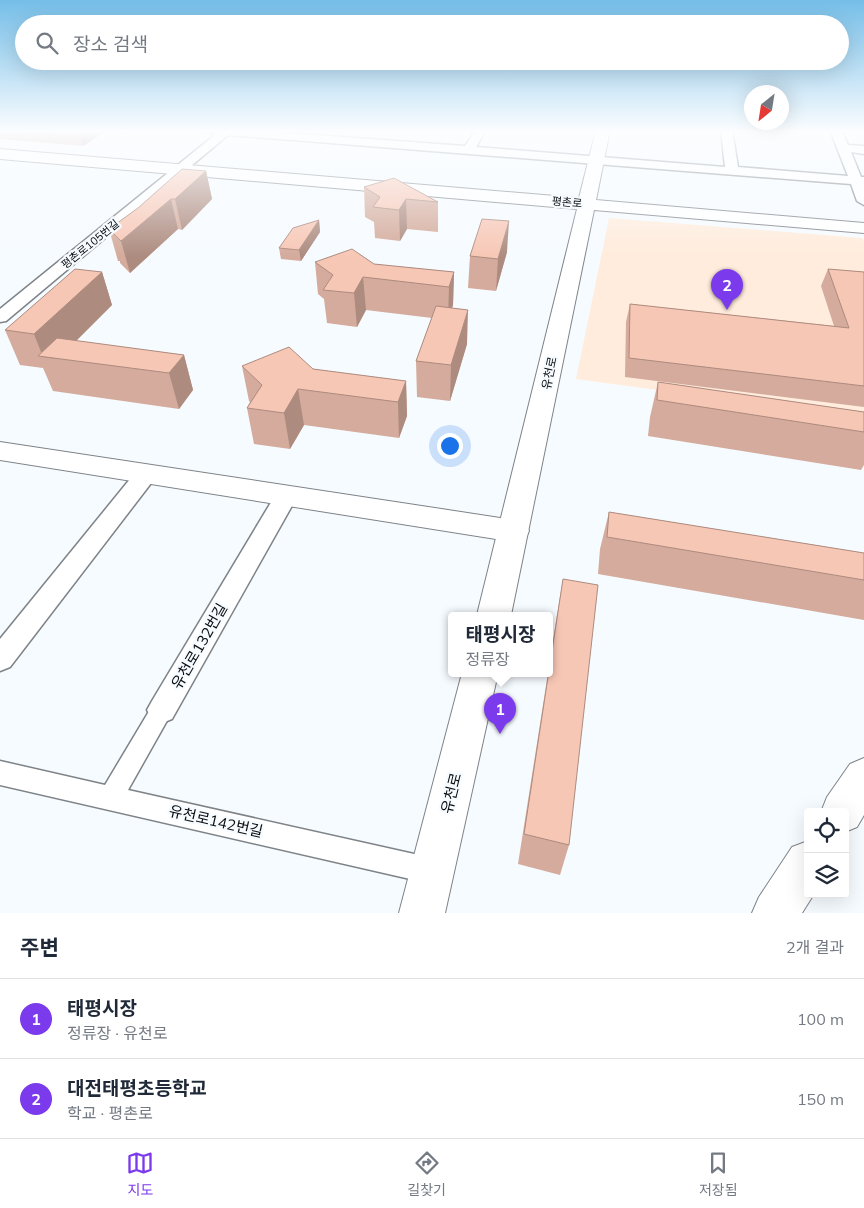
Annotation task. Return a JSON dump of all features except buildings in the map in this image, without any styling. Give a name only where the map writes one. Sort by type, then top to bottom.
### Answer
[{"type":"main road","name":"평촌로","points":[[211,173],[864,228]]},
{"type":"main road","name":"유천로","points":[[495,612],[593,173]]},
{"type":"main road","points":[[1,451],[514,531]]},
{"type":"main road","name":"유천로","points":[[422,913],[479,677]]},
{"type":"main road","points":[[845,808],[864,778]]},
{"type":"main road","points":[[775,913],[804,870]]},
{"type":"street","name":"평촌로105번길","points":[[0,317],[177,173]]},
{"type":"street","points":[[766,173],[861,180],[864,201]]},
{"type":"street","points":[[0,659],[147,473]]},
{"type":"street","name":"유천로132번길","points":[[111,797],[286,495]]},
{"type":"street","name":"유천로142번길","points":[[0,772],[432,871]]},
{"type":"shaded area","points":[[609,218],[862,238],[864,241],[864,418],[576,379]]},
{"type":"place","name":"대전태평초등학교","points":[[727,310]]},
{"type":"place","name":"태평시장","points":[[500,734]]}]
